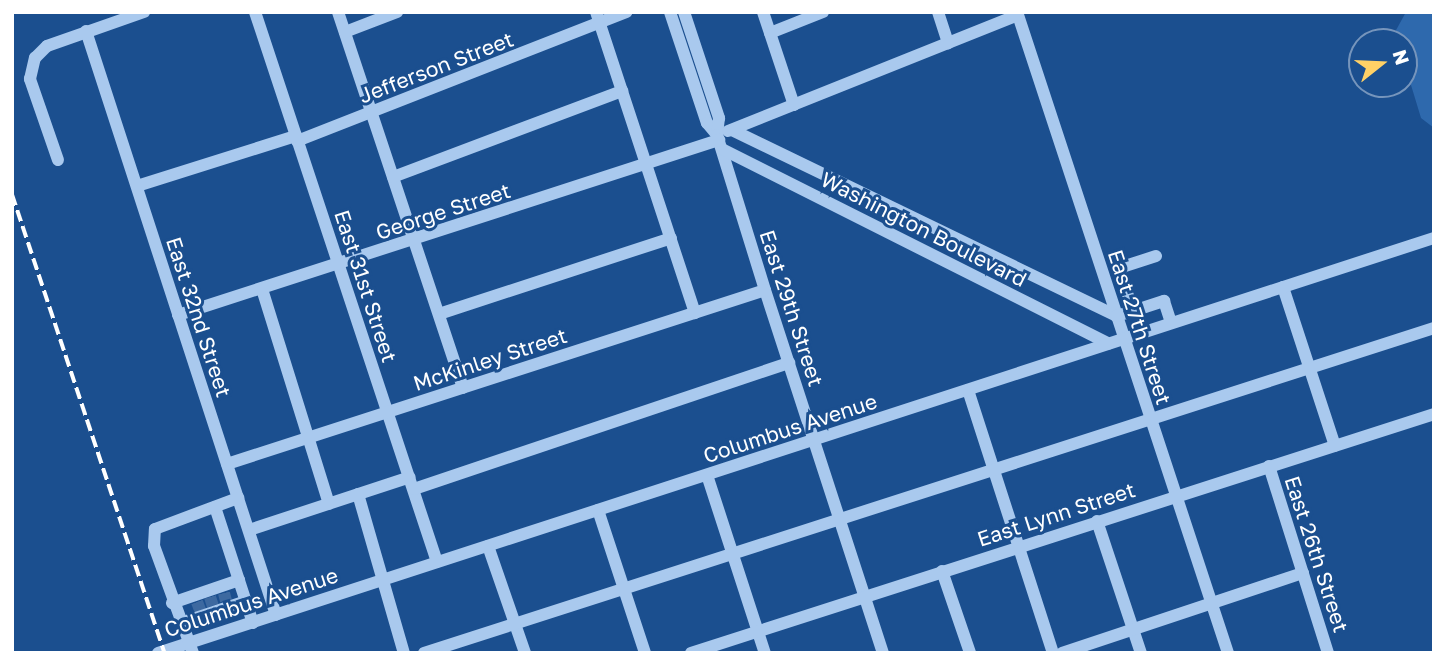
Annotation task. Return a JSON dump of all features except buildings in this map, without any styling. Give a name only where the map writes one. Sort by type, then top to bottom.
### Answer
[{"type":"street","points":[[58,160],[30,71],[47,46],[144,12]]},
{"type":"street","name":"East 31st Street","points":[[255,12],[437,562]]},
{"type":"street","points":[[338,12],[463,388]]},
{"type":"street","points":[[345,32],[397,12]]},
{"type":"street","name":"Jefferson Street","points":[[137,186],[297,139],[372,113],[598,18],[627,12]]},
{"type":"street","name":"East 29th Street","points":[[670,12],[707,123],[719,141],[883,653]]},
{"type":"street","name":"East 29th Street","points":[[684,12],[719,118],[719,141]]},
{"type":"street","points":[[762,12],[794,105]]},
{"type":"street","points":[[769,33],[823,12]]},
{"type":"street","points":[[938,12],[948,43]]},
{"type":"street","name":"George Street","points":[[178,315],[719,141],[732,130],[1018,14]]},
{"type":"street","name":"East 27th Street","points":[[1018,14],[1228,653]]},
{"type":"street","points":[[598,18],[695,313]]},
{"type":"street","name":"East 32nd Street","points":[[86,31],[276,615]]},
{"type":"street","points":[[393,177],[622,91]]},
{"type":"street","name":"Washington Boulevard","points":[[732,130],[1116,316]]},
{"type":"street","name":"Washington Boulevard","points":[[719,141],[1109,344]]},
{"type":"street","points":[[439,314],[671,238]]},
{"type":"street","name":"Columbus Avenue","points":[[158,653],[191,648],[253,623],[382,580],[1434,238]]},
{"type":"street","points":[[1133,311],[1119,268],[1156,256]]},
{"type":"street","points":[[1108,289],[1125,284]]},
{"type":"street","points":[[1283,287],[1335,446]]},
{"type":"street","points":[[262,289],[329,504]]},
{"type":"street","name":"McKinley Street","points":[[227,464],[765,290]]},
{"type":"street","points":[[1116,316],[1164,301],[1171,323]]},
{"type":"street","points":[[424,653],[1434,328]]},
{"type":"street","points":[[249,530],[358,494],[412,483],[789,363]]},
{"type":"street","points":[[968,390],[1053,653]]},
{"type":"street","name":"East Lynn Street","points":[[691,653],[1434,414]]},
{"type":"street","name":"East 26th Street","points":[[1269,466],[1328,653]]},
{"type":"street","points":[[708,475],[765,653]]},
{"type":"street","points":[[358,494],[404,653]]},
{"type":"street","points":[[191,648],[172,603],[154,546],[155,529],[238,498]]},
{"type":"street","points":[[215,507],[253,623]]},
{"type":"street","points":[[598,510],[645,653]]},
{"type":"street","points":[[1097,521],[1141,653]]},
{"type":"street","points":[[488,546],[525,653]]},
{"type":"street","points":[[942,571],[970,653]]},
{"type":"street","points":[[1062,653],[1303,573]]},
{"type":"street","points":[[172,603],[205,604],[225,597],[239,580]]},
{"type":"street","points":[[181,623],[205,604],[225,597],[246,601]]},
{"type":"shaded area","points":[[1406,12],[1434,12],[1434,128],[1421,118],[1415,98],[1418,98],[1418,28],[1397,28]]},
{"type":"tunnel","points":[[224,593],[226,601]]},
{"type":"tunnel","points":[[210,597],[213,606]]},
{"type":"tunnel","points":[[197,602],[200,610]]},
{"type":"railway","points":[[12,194],[165,653]]}]
